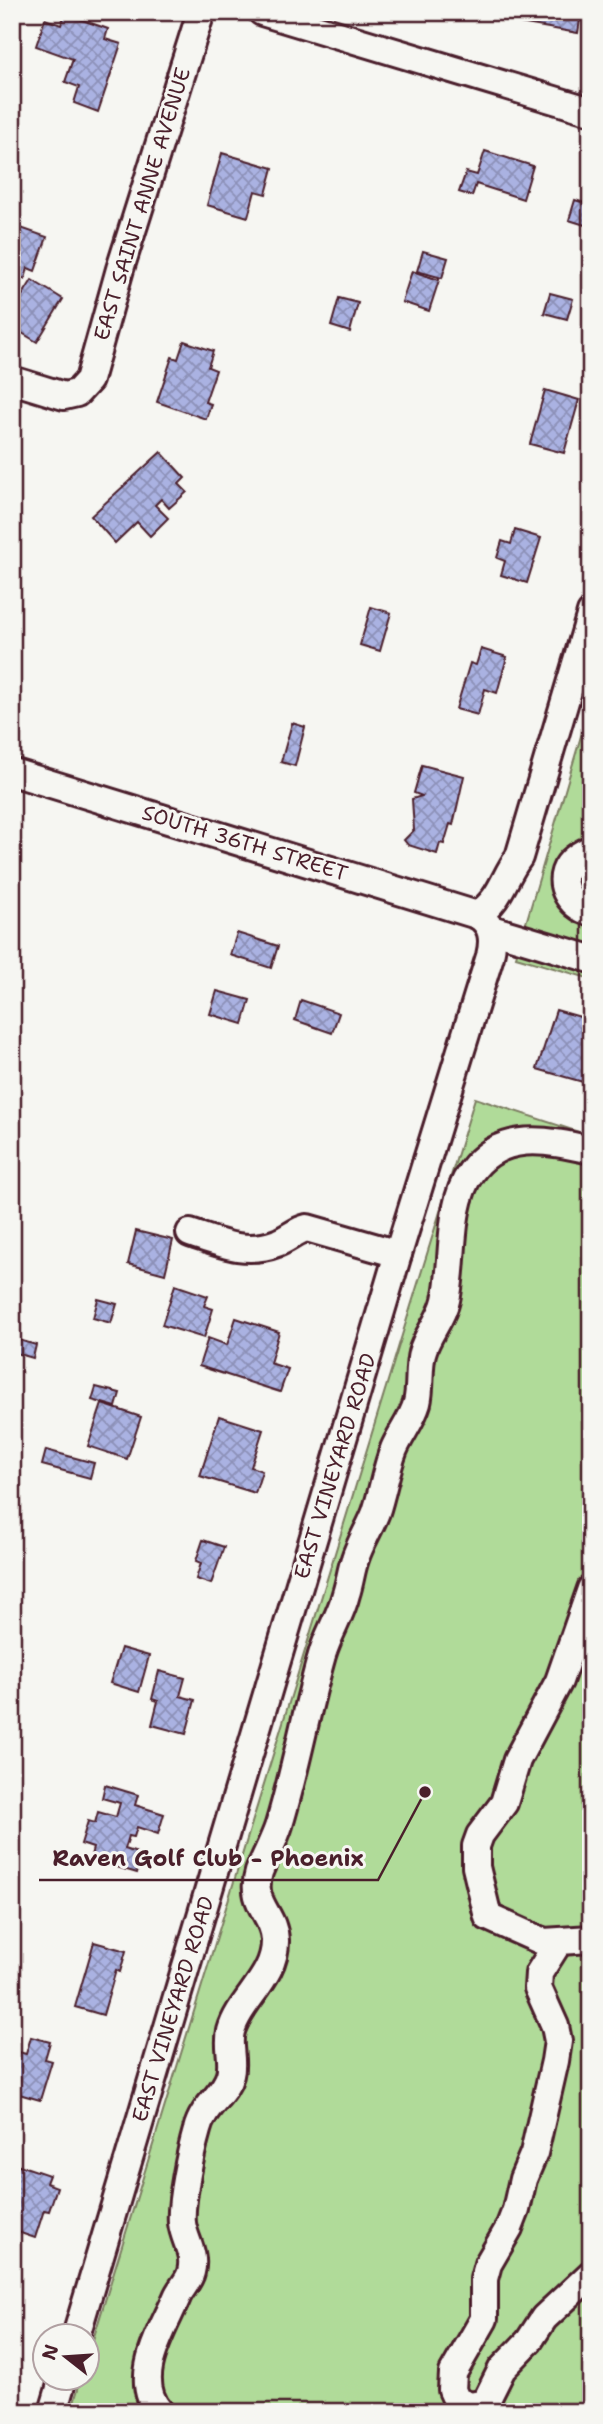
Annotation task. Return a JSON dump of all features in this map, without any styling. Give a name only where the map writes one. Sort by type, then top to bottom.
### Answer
[{"type":"street","name":"EAST SAINT ANNE AVENUE","points":[[12,380],[64,396],[77,393],[89,380],[120,269],[201,12]]},
{"type":"street","points":[[262,12],[591,111]]},
{"type":"street","points":[[484,922],[502,892],[508,873],[519,858],[591,613]]},
{"type":"street","name":"SOUTH 36TH STREET","points":[[12,772],[484,922],[591,959]]},
{"type":"street","points":[[591,849],[570,862],[565,874],[565,891],[572,904],[591,912]]},
{"type":"street","name":"EAST VINEYARD ROAD","points":[[80,2322],[398,1254],[490,956],[484,922]]},
{"type":"street","points":[[160,2412],[149,2389],[148,2367],[151,2351],[167,2325],[178,2295],[191,2275],[193,2258],[183,2228],[182,2210],[197,2130],[203,2112],[230,2077],[231,2028],[263,1979],[272,1958],[275,1940],[271,1923],[261,1908],[256,1891],[259,1874],[277,1829],[289,1780],[304,1739],[321,1658],[341,1611],[356,1554],[376,1514],[391,1458],[418,1400],[421,1356],[445,1303],[452,1233],[464,1184],[473,1169],[487,1157],[516,1141],[534,1139],[591,1150]]},
{"type":"street","points":[[190,1233],[234,1248],[250,1250],[269,1246],[307,1228],[398,1254]]},
{"type":"street","points":[[591,1589],[567,1660],[517,1760],[504,1803],[475,1846],[476,1867],[488,1917],[544,1942],[558,1943],[591,1938]]},
{"type":"street","points":[[567,1660],[582,1644],[591,1617]]},
{"type":"street","points":[[558,1943],[539,1973],[538,1988],[555,2026],[558,2041],[555,2061],[534,2153],[523,2179],[516,2210],[484,2279],[484,2319],[453,2372],[452,2390],[457,2401],[471,2406],[485,2403],[502,2369],[530,2341],[544,2318],[591,2274]]},
{"type":"street","points":[[53,2412],[59,2392]]},
{"type":"green space","points":[[591,702],[591,979],[516,957]]},
{"type":"green space","points":[[475,1098],[591,1136],[591,2412],[71,2412],[77,2392],[102,2392],[102,2322],[98,2322]]},
{"type":"building","points":[[510,12],[574,12],[573,19],[580,20],[578,33],[508,21]]},
{"type":"building","points":[[65,14],[108,29],[105,39],[121,44],[98,112],[74,103],[79,87],[65,82],[73,59],[36,46],[45,19],[61,25]]},
{"type":"building","points":[[485,151],[533,166],[523,199],[476,184],[472,196],[459,192],[466,172],[477,175]]},
{"type":"building","points":[[222,153],[273,168],[266,194],[255,191],[248,217],[207,205]]},
{"type":"building","points":[[575,200],[591,205],[588,226],[569,220]]},
{"type":"building","points":[[12,225],[47,237],[35,271],[28,268],[25,279],[12,274]]},
{"type":"building","points":[[423,251],[448,258],[442,278],[417,271]]},
{"type":"building","points":[[412,271],[439,280],[429,311],[402,302]]},
{"type":"building","points":[[32,280],[63,299],[37,342],[12,327],[12,312]]},
{"type":"building","points":[[550,293],[573,299],[567,319],[544,313]]},
{"type":"building","points":[[339,298],[358,303],[350,332],[331,326]]},
{"type":"building","points":[[184,341],[213,351],[208,367],[216,370],[205,402],[211,404],[206,419],[157,402],[172,357],[178,359]]},
{"type":"building","points":[[545,390],[579,400],[564,453],[530,444]]},
{"type":"building","points":[[161,452],[185,478],[179,484],[187,492],[169,508],[161,499],[155,505],[168,518],[150,536],[137,522],[115,543],[91,516]]},
{"type":"building","points":[[515,530],[541,538],[527,583],[501,575],[505,561],[497,558],[502,541],[511,544]]},
{"type":"building","points":[[371,607],[391,613],[380,651],[360,645]]},
{"type":"building","points":[[481,649],[507,657],[497,693],[485,689],[478,715],[456,709],[470,663],[476,665]]},
{"type":"building","points":[[292,723],[305,727],[295,766],[281,762]]},
{"type":"building","points":[[422,765],[464,776],[453,825],[450,824],[444,844],[440,843],[437,854],[408,845],[404,840],[414,830],[412,799],[422,796],[414,793]]},
{"type":"building","points":[[237,933],[278,946],[271,968],[230,955]]},
{"type":"building","points":[[217,991],[250,1000],[243,1024],[210,1014]]},
{"type":"building","points":[[301,1000],[339,1013],[332,1033],[295,1020]]},
{"type":"building","points":[[556,1010],[591,1020],[591,1057],[583,1082],[537,1069]]},
{"type":"building","points":[[136,1231],[173,1240],[165,1274],[128,1264]]},
{"type":"building","points":[[175,1285],[208,1296],[204,1306],[213,1309],[204,1338],[162,1325]]},
{"type":"building","points":[[98,1299],[117,1304],[111,1323],[93,1318]]},
{"type":"building","points":[[236,1318],[279,1332],[270,1363],[288,1369],[280,1392],[199,1366],[208,1338],[227,1345]]},
{"type":"building","points":[[12,1338],[36,1345],[33,1358],[12,1352]]},
{"type":"building","points":[[96,1387],[120,1393],[116,1407],[92,1400]]},
{"type":"building","points":[[102,1404],[141,1417],[127,1459],[88,1446]]},
{"type":"building","points":[[219,1416],[263,1430],[251,1467],[262,1471],[255,1493],[200,1476]]},
{"type":"building","points":[[46,1450],[94,1463],[90,1478],[42,1465]]},
{"type":"building","points":[[203,1540],[224,1547],[211,1584],[196,1579],[201,1563],[196,1561]]},
{"type":"building","points":[[121,1648],[149,1656],[139,1692],[110,1683]]},
{"type":"building","points":[[159,1671],[185,1678],[180,1696],[195,1700],[186,1734],[152,1725],[158,1701],[152,1699]]},
{"type":"building","points":[[105,1785],[138,1795],[135,1805],[164,1814],[158,1834],[137,1827],[134,1837],[129,1836],[125,1849],[143,1855],[137,1873],[90,1859],[93,1848],[81,1844],[88,1821],[95,1823],[98,1812],[116,1817],[120,1803],[102,1798]]},
{"type":"building","points":[[94,1942],[126,1951],[120,1972],[116,1970],[103,2015],[75,2007]]},
{"type":"building","points":[[31,2037],[50,2042],[45,2059],[52,2061],[40,2100],[12,2092],[17,2068],[12,2067],[12,2050],[26,2054]]},
{"type":"building","points":[[19,2165],[49,2175],[46,2183],[57,2187],[49,2211],[44,2210],[35,2238],[12,2230],[18,2201],[12,2199],[12,2186]]},
{"type":"place","name":"Raven Golf Club - Phoenix","points":[[425,1792]]}]
